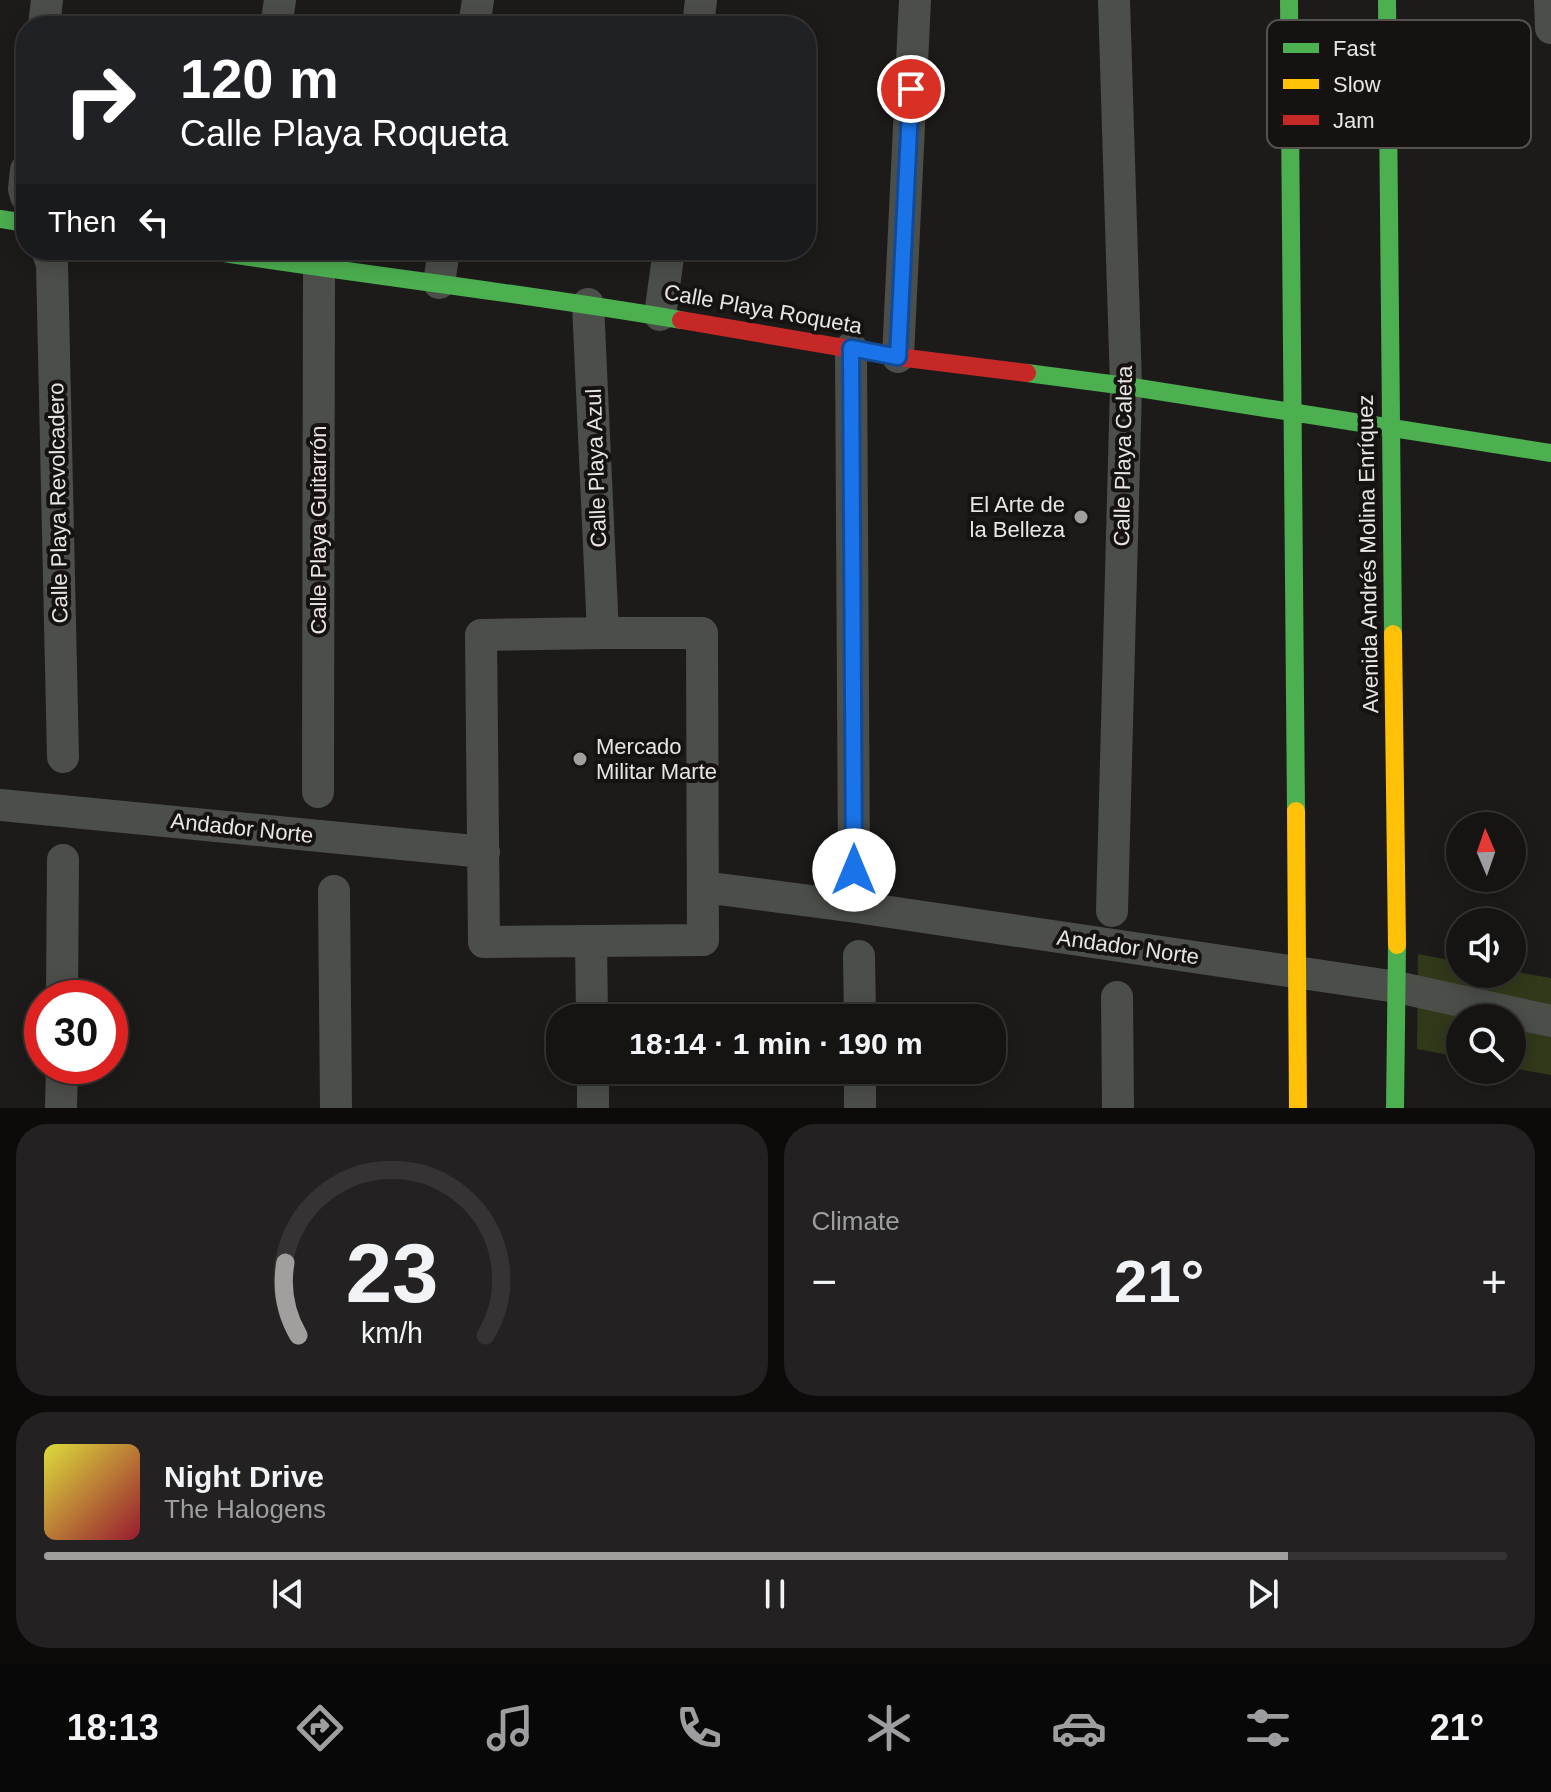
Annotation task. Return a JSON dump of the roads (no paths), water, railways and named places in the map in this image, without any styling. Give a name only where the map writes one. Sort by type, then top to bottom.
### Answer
[{"type":"main road","points":[[1289,0],[1289,20]]},
{"type":"main road","name":"Avenida Andrés Molina Enríquez","points":[[1387,0],[1387,20]]},
{"type":"main road","points":[[1290,148],[1298,1108]]},
{"type":"main road","name":"Avenida Andrés Molina Enríquez","points":[[1388,148],[1397,987],[1395,1108]]},
{"type":"main road","name":"Calle Playa Roqueta","points":[[281,260],[319,268],[660,315],[898,357],[1126,386],[1551,453]]},
{"type":"street","points":[[898,357],[915,0]]},
{"type":"street","name":"Calle Playa Caleta","points":[[1112,911],[1126,386],[1114,0]]},
{"type":"street","points":[[1550,0],[1551,28]]},
{"type":"street","name":"Calle Playa Revolcadero","points":[[51,260],[63,757]]},
{"type":"street","points":[[439,283],[442,260]]},
{"type":"street","points":[[660,315],[668,260]]},
{"type":"street","name":"Calle Playa Guitarrón","points":[[318,792],[319,268]]},
{"type":"street","name":"Calle Playa Azul","points":[[588,304],[603,633]]},
{"type":"street","points":[[851,348],[854,870]]},
{"type":"street","points":[[603,633],[702,633],[703,940],[484,942],[481,635],[603,633]]},
{"type":"street","name":"Andador Norte","points":[[0,805],[484,852]]},
{"type":"street","points":[[62,980],[63,860]]},
{"type":"street","name":"Andador Norte","points":[[703,887],[1397,987],[1551,1021]]},
{"type":"street","points":[[334,891],[336,1108]]},
{"type":"street","points":[[591,941],[592,1004]]},
{"type":"street","points":[[859,956],[860,1004]]},
{"type":"street","points":[[1117,997],[1118,1108]]},
{"type":"street","points":[[61,1108],[62,1084]]},
{"type":"street","points":[[593,1084],[593,1108]]},
{"type":"street","points":[[860,1084],[860,1108]]},
{"type":"place","name":"El Arte de la Belleza","points":[[1081,517]]},
{"type":"place","name":"Mercado Militar Marte","points":[[580,759]]}]
